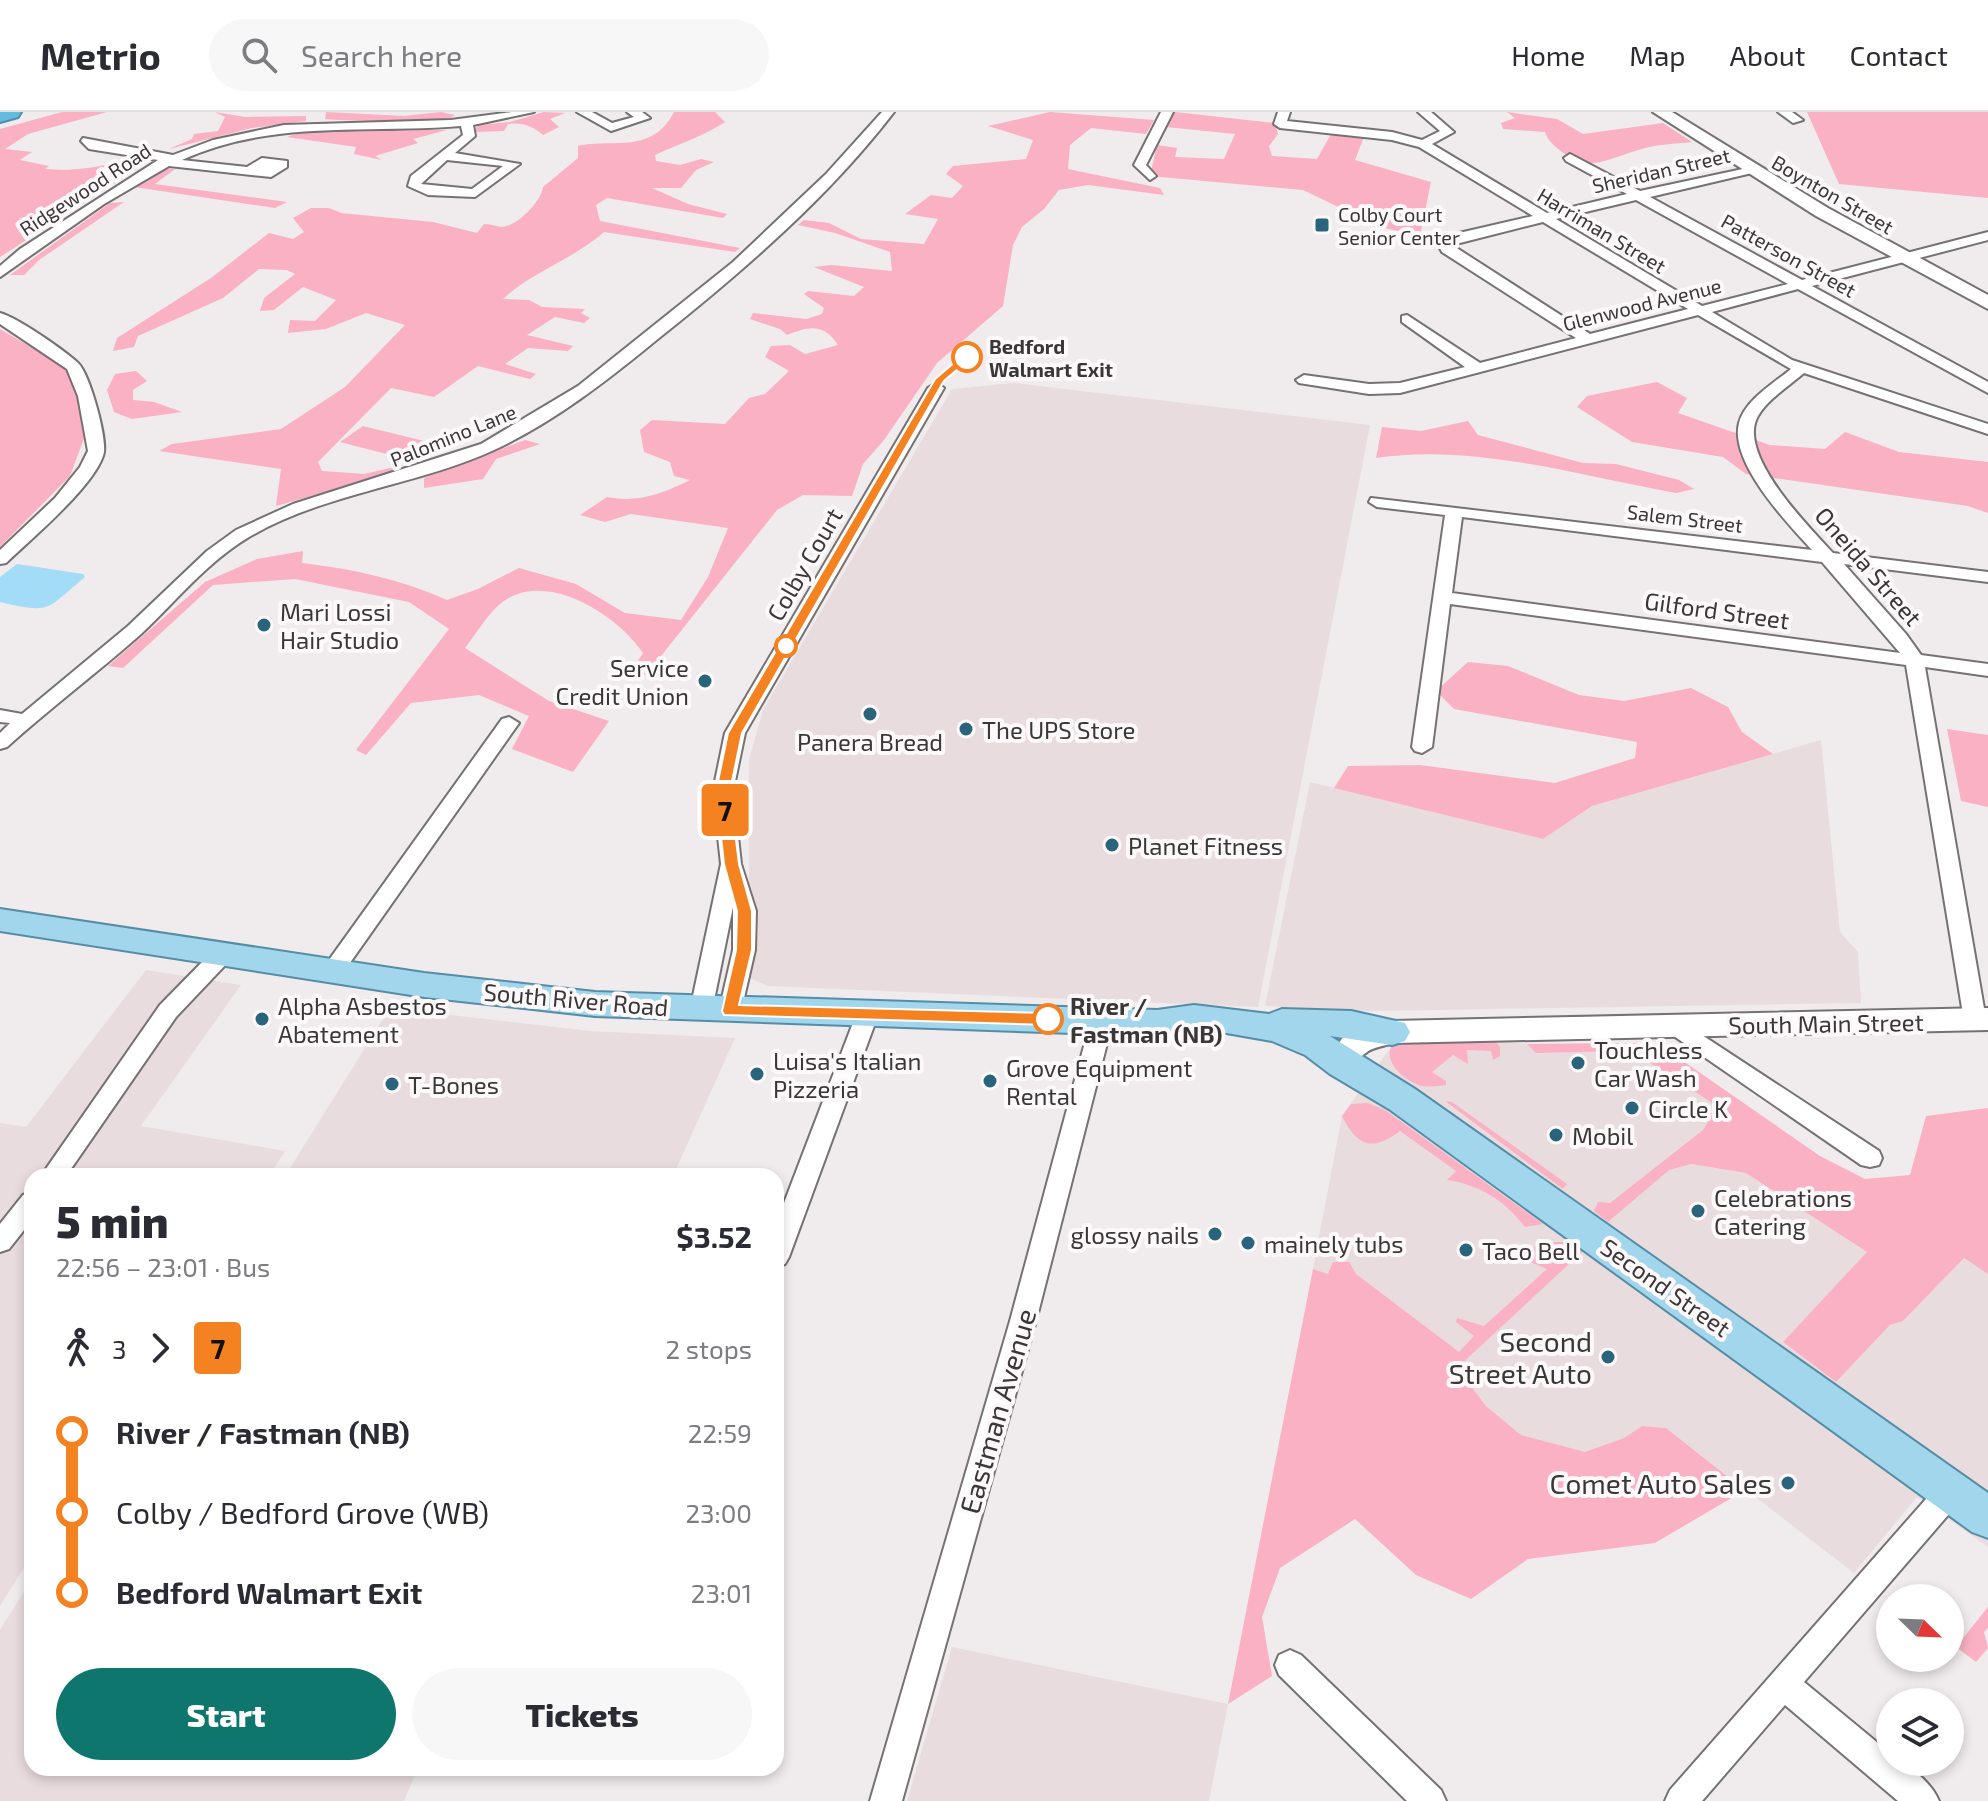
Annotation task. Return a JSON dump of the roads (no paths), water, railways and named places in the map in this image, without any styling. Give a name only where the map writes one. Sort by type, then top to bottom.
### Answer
[{"type":"highway","points":[[0,115],[10,112]]},
{"type":"main road","name":"South River Road","points":[[0,920],[332,972],[595,1004],[1157,1023],[1298,1061],[1340,1063]]},
{"type":"main road","name":"South River Road","points":[[1157,1023],[1180,1017],[1211,1017],[1259,1026],[1308,1040],[1340,1063]]},
{"type":"main road","points":[[1259,1026],[1299,1020],[1351,1024],[1392,1032]]},
{"type":"main road","name":"Second Street","points":[[1340,1063],[1402,1099],[1988,1518]]},
{"type":"street","name":"Ridgewood Road","points":[[0,273],[118,188],[166,160],[237,136],[320,118],[467,120],[528,112]]},
{"type":"street","points":[[583,112],[611,127],[644,118],[633,112]]},
{"type":"street","points":[[597,119],[623,112]]},
{"type":"street","name":"Palomino Lane","points":[[0,743],[133,631],[206,561],[240,535],[284,513],[457,459],[524,429],[566,403],[687,309],[786,225],[888,112]]},
{"type":"street","points":[[1150,176],[1140,165],[1167,112]]},
{"type":"street","points":[[1423,144],[1448,132],[1424,112]]},
{"type":"street","name":"Boynton Street","points":[[1661,112],[1748,170],[1899,258],[1988,303]]},
{"type":"street","points":[[1784,112],[1797,120]]},
{"type":"street","name":"Harriman Street","points":[[1282,118],[1423,144],[1541,217],[1801,368],[1988,429]]},
{"type":"street","points":[[445,156],[514,164],[475,193],[428,191],[412,185],[445,156],[469,136],[467,120]]},
{"type":"street","points":[[87,141],[93,146],[166,160],[249,171]]},
{"type":"street","name":"Patterson Street","points":[[1570,158],[1988,388]]},
{"type":"street","name":"Sheridan Street","points":[[1587,339],[1447,249],[1444,243],[1541,217],[1748,170]]},
{"type":"street","name":"Glenwood Avenue","points":[[1304,380],[1385,389],[1988,236]]},
{"type":"street","points":[[0,317],[73,367],[86,396],[96,451],[88,468],[61,502],[0,559]]},
{"type":"street","points":[[1407,319],[1477,368]]},
{"type":"street","name":"Oneida Street","points":[[1801,368],[1754,411],[1745,432],[1753,464],[1827,557],[1901,636],[1915,661],[1982,1020]]},
{"type":"street","name":"Colby Court","points":[[716,1010],[744,950],[745,911],[731,864],[723,791],[735,733],[936,388]]},
{"type":"street","name":"Salem Street","points":[[1377,502],[1988,577]]},
{"type":"street","points":[[1422,747],[1454,511]]},
{"type":"street","name":"Gilford Street","points":[[1440,597],[1988,670]]},
{"type":"street","points":[[0,716],[25,720]]},
{"type":"street","points":[[332,972],[509,723]]},
{"type":"street","points":[[59,1168],[209,953]]},
{"type":"street","points":[[784,1236],[867,1015]]},
{"type":"street","name":"Eastman Avenue","points":[[886,1801],[1027,1307],[1102,1020]]},
{"type":"street","name":"South Main Street","points":[[1340,1063],[1355,1044],[1392,1032],[1982,1020]]},
{"type":"street","points":[[1676,1026],[1870,1158]]},
{"type":"street","points":[[0,1242],[24,1212]]},
{"type":"street","points":[[1681,1801],[1951,1491]]},
{"type":"street","points":[[1290,1665],[1430,1801]]},
{"type":"street","points":[[1783,1684],[1923,1801]]},
{"type":"water","points":[[17,564],[83,574],[85,577],[47,606],[30,608],[0,602],[0,577]]},
{"type":"place","name":"Colby Court Senior Center","points":[[1322,225]]},
{"type":"place","name":"Bedford Walmart Exit","points":[[967,357]]},
{"type":"place","name":"Mari Lossi Hair Studio","points":[[264,625]]},
{"type":"place","name":"Service Credit Union","points":[[705,681]]},
{"type":"place","name":"Panera Bread","points":[[870,714]]},
{"type":"place","name":"The UPS Store","points":[[966,729]]},
{"type":"place","name":"Planet Fitness","points":[[1112,845]]},
{"type":"place","name":"Alpha Asbestos Abatement","points":[[262,1019]]},
{"type":"place","name":"River / Fastman (NB)","points":[[1048,1019]]},
{"type":"place","name":"Touchless Car Wash","points":[[1578,1063]]},
{"type":"place","name":"Luisa's Italian Pizzeria","points":[[757,1074]]},
{"type":"place","name":"Grove Equipment Rental","points":[[990,1081]]},
{"type":"place","name":"T-Bones","points":[[392,1084]]},
{"type":"place","name":"Circle K","points":[[1632,1108]]},
{"type":"place","name":"Mobil","points":[[1556,1135]]},
{"type":"place","name":"Celebrations Catering","points":[[1698,1211]]},
{"type":"place","name":"glossy nails","points":[[1215,1234]]},
{"type":"place","name":"mainely tubs","points":[[1248,1243]]},
{"type":"place","name":"Taco Bell","points":[[1466,1250]]},
{"type":"place","name":"Second Street Auto","points":[[1608,1357]]},
{"type":"place","name":"Comet Auto Sales","points":[[1788,1483]]}]
